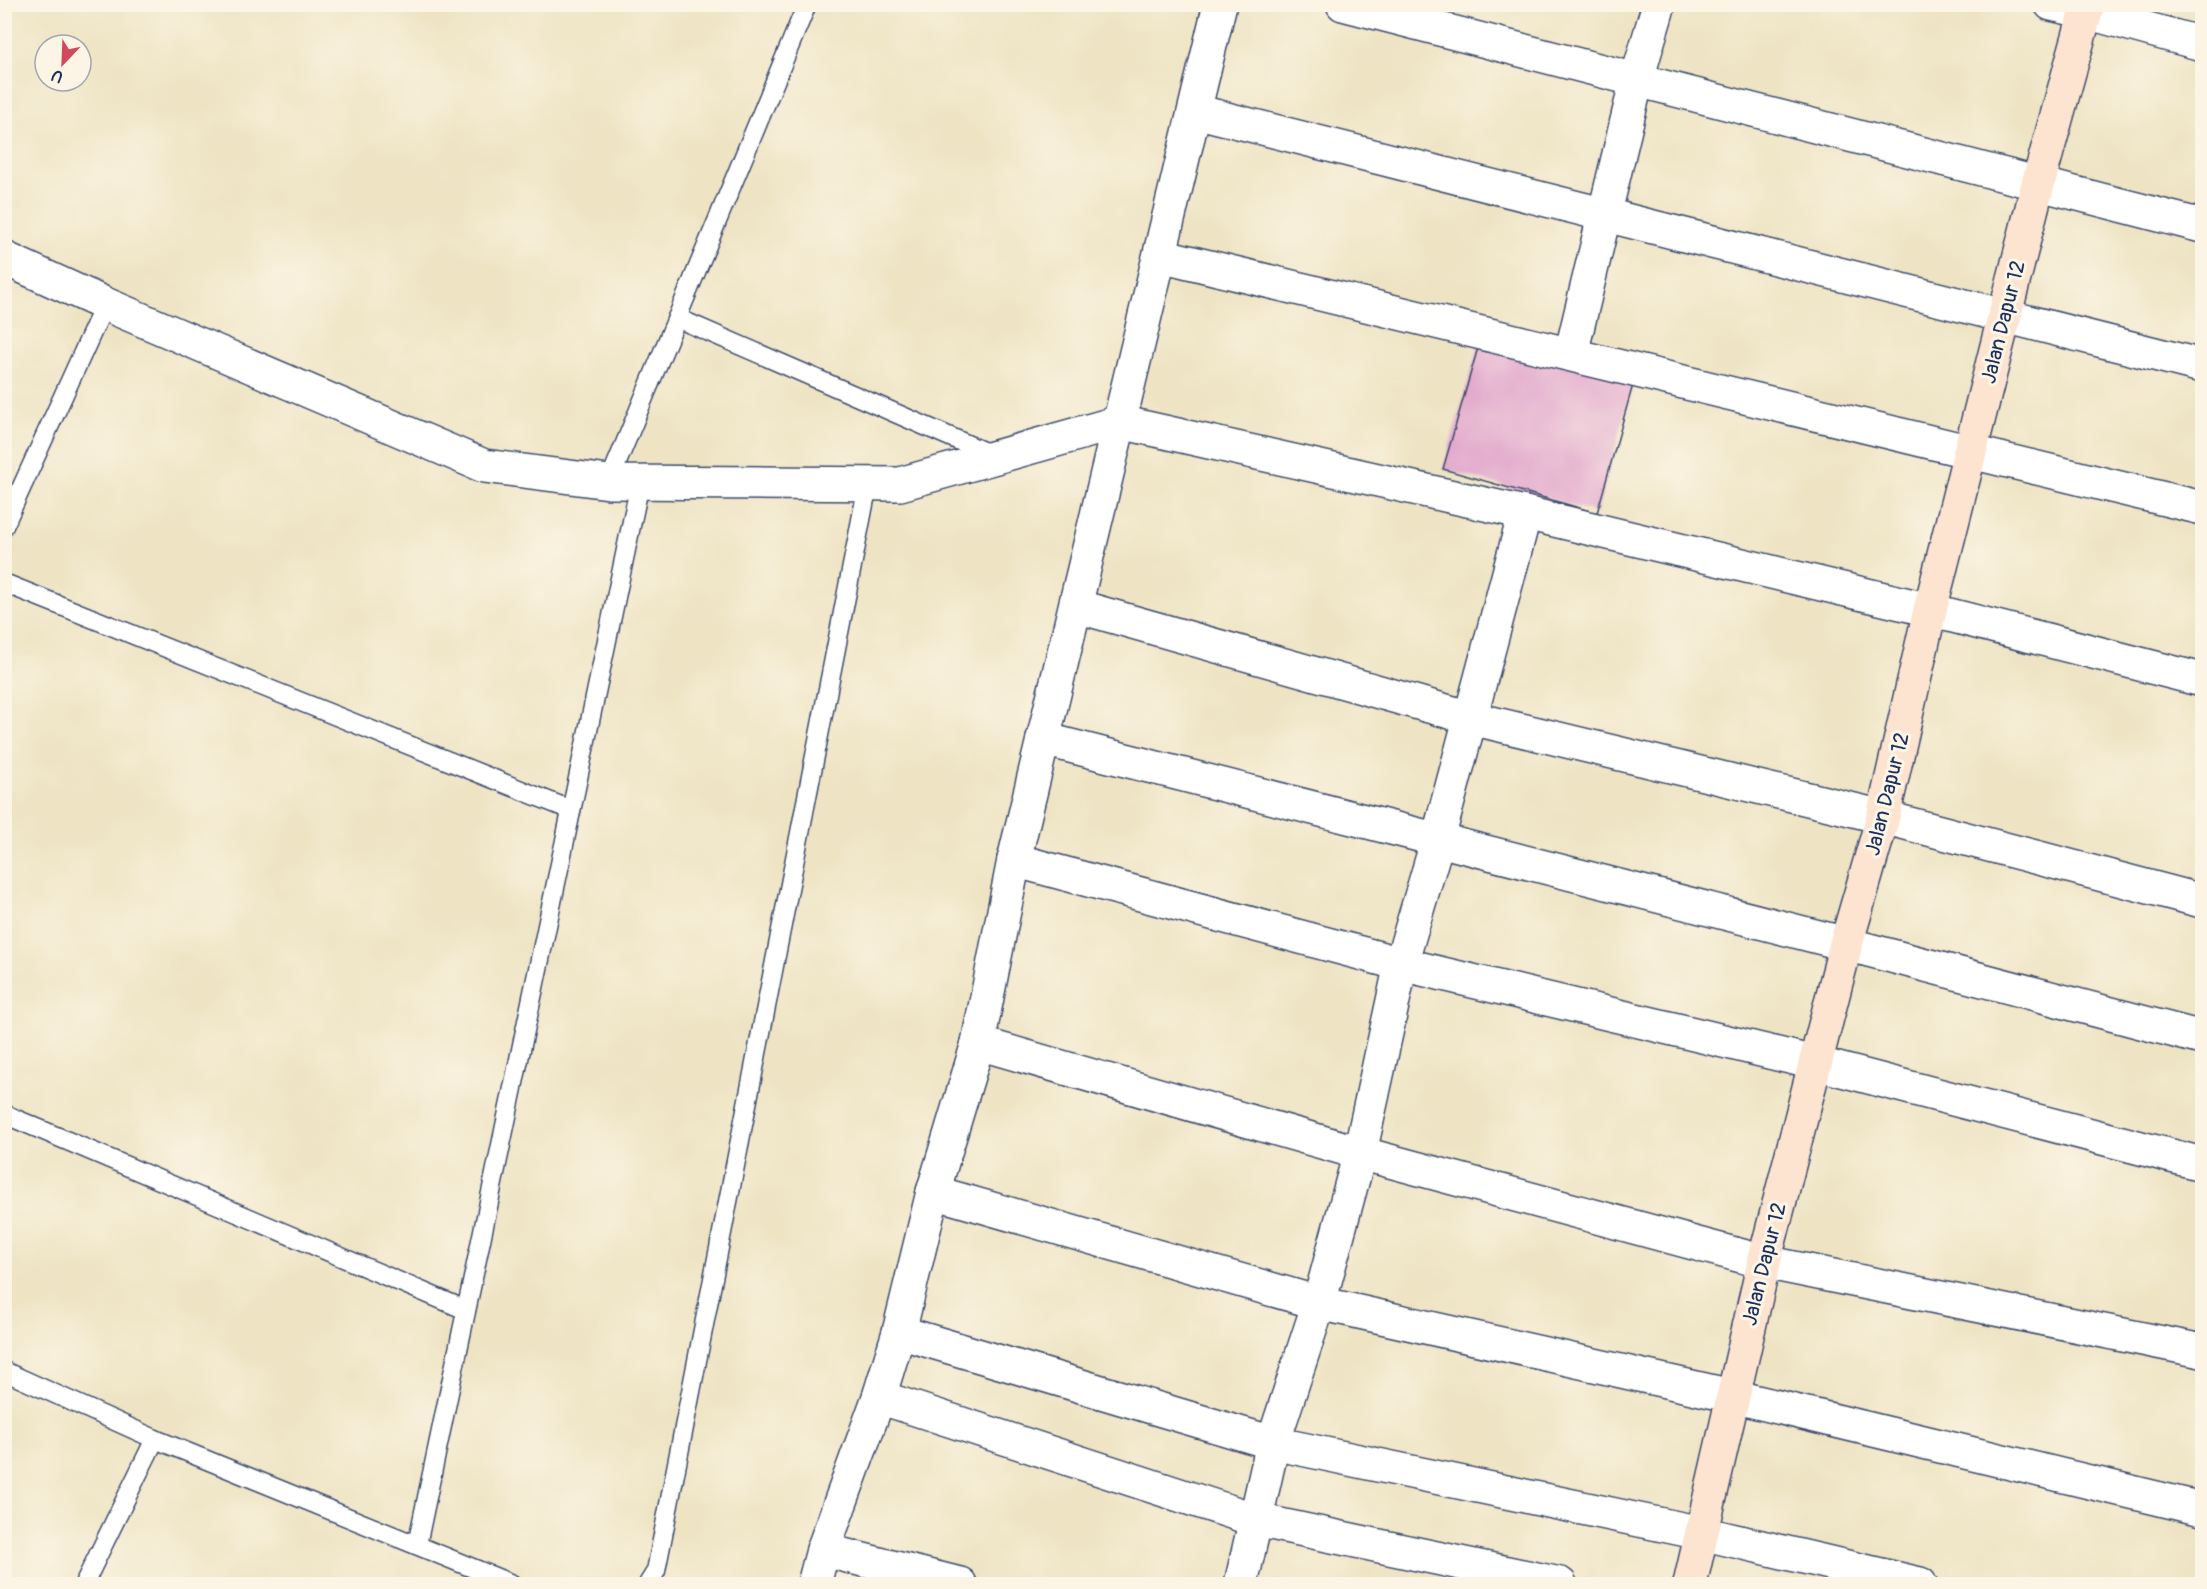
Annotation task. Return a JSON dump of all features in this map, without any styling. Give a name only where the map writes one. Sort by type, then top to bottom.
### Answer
[{"type":"street","points":[[814,1584],[823,1550],[879,1397],[899,1332],[933,1192],[978,1043],[1014,860],[1220,4]]},
{"type":"street","points":[[1343,4],[2202,226]]},
{"type":"street","points":[[1571,354],[1637,79],[1659,4]]},
{"type":"street","points":[[2051,4],[2087,8],[2202,44]]},
{"type":"street","name":"Jalan Dapur 12","points":[[1690,1584],[1764,1262],[1846,944],[1883,817],[1930,610],[2038,184],[2087,8]]},
{"type":"street","points":[[1195,111],[2202,366]]},
{"type":"street","points":[[1160,255],[2202,508]]},
{"type":"street","points":[[4,258],[105,304],[484,466],[624,483],[900,484],[1120,422],[1525,513],[1930,610],[2202,680]]},
{"type":"street","points":[[1241,1584],[1273,1443],[1319,1303],[1360,1153],[1401,963],[1438,839],[1525,513]]},
{"type":"street","points":[[1076,606],[1471,718],[1883,817],[2202,901]]},
{"type":"street","points":[[1043,739],[1846,944],[2202,1038]]},
{"type":"street","points":[[1014,860],[1401,963],[1815,1063],[2202,1164]]},
{"type":"street","points":[[978,1043],[1360,1153],[1764,1262],[2202,1351]]},
{"type":"street","points":[[933,1192],[1319,1303],[1732,1396],[2202,1509]]},
{"type":"street","points":[[899,1332],[1273,1443],[1701,1533],[1920,1584]]},
{"type":"street","points":[[879,1397],[1256,1520],[1560,1584]]},
{"type":"street","points":[[823,1550],[960,1584]]},
{"type":"lane","points":[[417,1545],[571,810],[624,483],[677,318],[807,4]]},
{"type":"lane","points":[[4,526],[105,304]]},
{"type":"lane","points":[[677,318],[996,457]]},
{"type":"lane","points":[[648,1584],[656,1571],[868,484]]},
{"type":"lane","points":[[4,583],[571,810]]},
{"type":"lane","points":[[4,1114],[466,1310]]},
{"type":"lane","points":[[4,1371],[155,1439],[512,1584]]},
{"type":"lane","points":[[84,1584],[155,1439]]},
{"type":"building","points":[[1481,337],[1634,381],[1597,513],[1443,469]]}]
